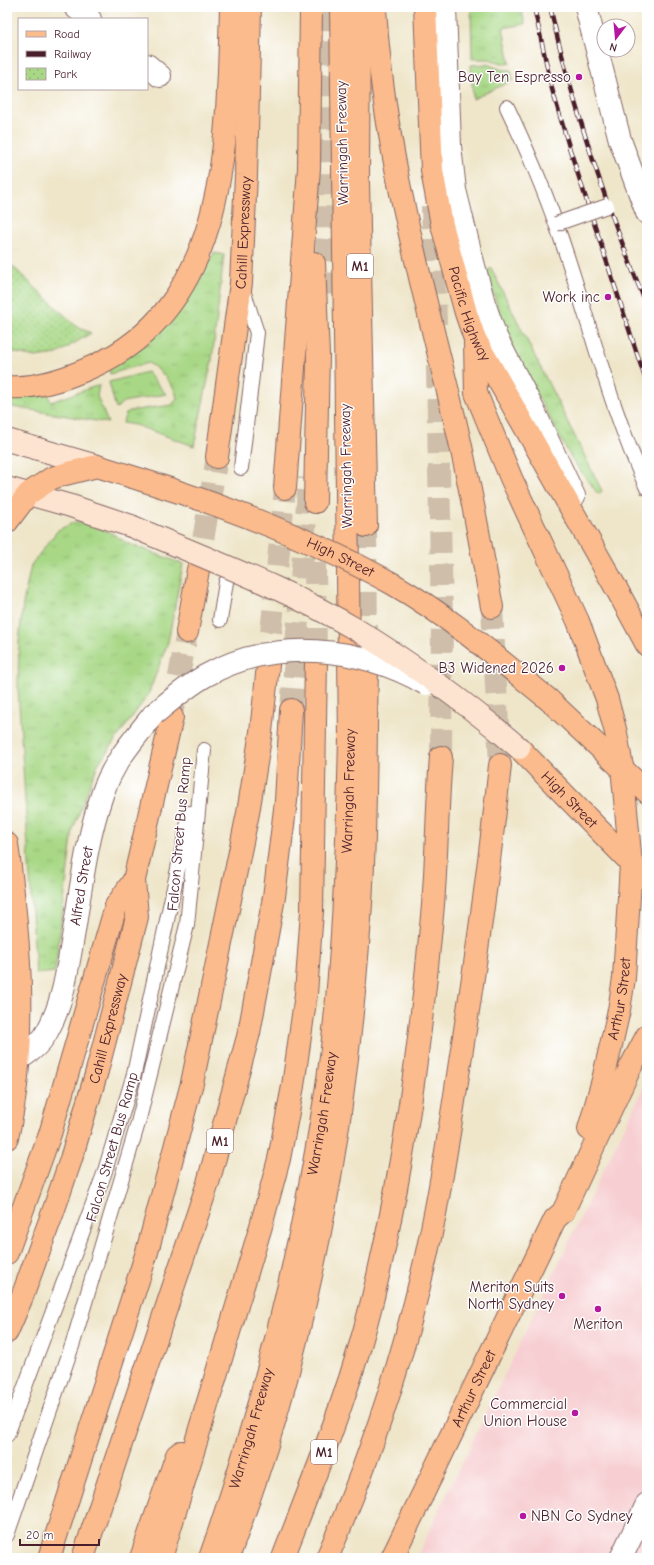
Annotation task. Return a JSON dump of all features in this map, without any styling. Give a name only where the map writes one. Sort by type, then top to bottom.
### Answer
[{"type":"main road","points":[[7,387],[33,386],[54,381],[82,372],[115,356],[139,337],[162,314],[178,292],[204,242],[212,215],[219,182],[227,116],[231,7]]},
{"type":"main road","name":"Cahill Expressway","points":[[217,457],[241,284],[246,174],[250,7]]},
{"type":"main road","name":"Warringah Freeway","points":[[285,488],[309,168],[311,7]]},
{"type":"main road","name":"Warringah Freeway","points":[[210,1558],[252,1428],[278,1334],[301,1233],[318,1141],[333,1041],[342,941],[348,830],[350,722],[340,7]]},
{"type":"main road","name":"Warringah Freeway","points":[[359,7],[358,183],[366,526]]},
{"type":"main road","points":[[375,7],[377,46],[397,176],[428,316],[458,430],[492,607]]},
{"type":"main road","name":"Pacific Highway","points":[[425,7],[432,171],[443,232],[475,339],[647,645]]},
{"type":"main road","points":[[309,168],[318,355],[315,502]]},
{"type":"main road","name":"Arthur Street","points":[[475,339],[476,393],[508,472],[578,621],[607,699],[616,733],[622,767],[631,864],[624,978],[619,1010],[597,1104],[588,1133],[553,1207],[555,1219]]},
{"type":"main road","name":"High Street","points":[[7,440],[183,493],[252,518],[393,584],[464,630],[549,700],[622,767]]},
{"type":"main road","points":[[7,522],[28,494],[52,478],[97,466]]},
{"type":"main road","name":"High Street","points":[[7,488],[91,512],[131,526],[258,580],[356,630],[420,670],[512,742],[631,864]]},
{"type":"main road","points":[[187,632],[198,570]]},
{"type":"main road","points":[[141,1558],[159,1543],[177,1455],[197,1440],[277,1167],[294,1078],[306,994],[312,911],[316,660]]},
{"type":"main road","points":[[49,1558],[147,1252],[192,1084],[248,813],[261,732],[268,665]]},
{"type":"main road","name":"Warringah Freeway","points":[[228,1558],[276,1416],[297,1335],[323,1212],[339,1112],[350,1029],[362,897],[367,667]]},
{"type":"main road","name":"M1","points":[[83,1558],[208,1183],[249,1033],[274,897],[286,801],[291,710]]},
{"type":"main road","name":"Cahill Expressway","points":[[7,1332],[22,1297],[56,1204],[97,1071],[137,917],[134,880],[163,716]]},
{"type":"main road","name":"M1","points":[[283,1558],[329,1438],[361,1344],[390,1220],[417,1060],[433,903],[441,757]]},
{"type":"main road","points":[[327,1558],[375,1438],[405,1340],[429,1243],[448,1143],[479,948],[500,765]]},
{"type":"main road","points":[[622,767],[647,792]]},
{"type":"main road","points":[[7,844],[21,981],[7,1138]]},
{"type":"main road","points":[[631,864],[647,879]]},
{"type":"main road","points":[[7,1253],[50,1134],[116,906],[134,880]]},
{"type":"main road","name":"Arthur Street","points":[[392,1558],[555,1219],[563,1212],[631,1066],[647,1036]]},
{"type":"street","points":[[75,7],[89,18]]},
{"type":"street","name":"Pacific Highway","points":[[445,7],[450,146],[456,190],[484,303],[496,336],[533,409],[616,588]]},
{"type":"street","points":[[586,7],[602,78],[620,140],[647,213]]},
{"type":"street","name":"High Street","points":[[163,716],[190,685],[206,675],[249,658],[283,652],[328,652],[370,659],[422,681],[452,698],[512,742]]},
{"type":"street","name":"Alfred Street","points":[[13,1062],[29,1052],[48,1032],[63,993],[88,852],[102,795],[124,750],[163,716]]},
{"type":"street","points":[[7,1005],[21,981]]},
{"type":"street","points":[[620,1558],[647,1504]]},
{"type":"lane","points":[[507,107],[538,175],[556,224],[621,424],[647,488]]},
{"type":"lane","points":[[556,224],[607,206]]},
{"type":"lane","points":[[241,284],[257,333],[241,468]]},
{"type":"lane","points":[[220,620],[226,582]]},
{"type":"lane","name":"Falcon Street Bus Ramp","points":[[7,1435],[104,1174],[134,1074],[204,750],[188,924],[138,1123],[73,1343],[7,1535]]},
{"type":"shaded area","points":[[647,1080],[647,1558],[416,1558]]},
{"type":"green space","points":[[471,7],[521,7],[525,24],[503,28],[510,63],[506,64],[489,59],[472,59]]},
{"type":"green space","points":[[487,64],[502,70],[511,70],[513,80],[473,99],[471,65]]},
{"type":"green space","points":[[214,253],[224,255],[212,360],[194,446],[135,425],[123,423],[125,415],[129,411],[172,405],[177,399],[171,384],[157,369],[148,363],[110,374],[109,370],[150,341],[181,307],[195,288]]},
{"type":"green space","points":[[7,261],[77,327],[91,333],[57,354],[35,357],[7,351]]},
{"type":"green space","points":[[491,268],[602,491],[598,494],[571,458],[507,339],[487,271]]},
{"type":"green space","points":[[147,372],[166,394],[123,402],[116,409],[109,382]]},
{"type":"green space","points":[[99,385],[97,396],[108,423],[7,406],[7,393],[45,388],[51,402]]},
{"type":"green space","points":[[77,521],[110,532],[127,543],[183,564],[168,642],[148,695],[98,764],[73,829],[55,972],[36,974],[18,688],[19,642],[23,604],[31,565],[58,530]]},
{"type":"tunnel","points":[[323,294],[328,229],[329,7]]},
{"type":"tunnel","points":[[432,206],[436,324]]},
{"type":"tunnel","points":[[437,366],[442,619],[441,757]]},
{"type":"tunnel","points":[[198,570],[217,457]]},
{"type":"tunnel","points":[[291,710],[309,478]]},
{"type":"tunnel","points":[[268,665],[285,488]]},
{"type":"tunnel","points":[[366,526],[367,652]]},
{"type":"tunnel","points":[[315,562],[316,660]]},
{"type":"tunnel","points":[[492,607],[500,765]]},
{"type":"tunnel","points":[[173,710],[187,632]]},
{"type":"railway","points":[[534,7],[552,89],[570,150],[647,384]]},
{"type":"railway","points":[[550,7],[559,45],[592,159],[618,233],[647,306]]},
{"type":"place","name":"Bay Ten Espresso","points":[[579,77]]},
{"type":"place","name":"Work inc","points":[[608,297]]},
{"type":"place","name":"B3 Widened 2026","points":[[562,668]]},
{"type":"place","name":"Meriton Suits North Sydney","points":[[562,1296]]},
{"type":"place","name":"Meriton","points":[[598,1309]]},
{"type":"place","name":"Commercial Union House","points":[[575,1413]]},
{"type":"place","name":"NBN Co Sydney","points":[[523,1516]]}]
